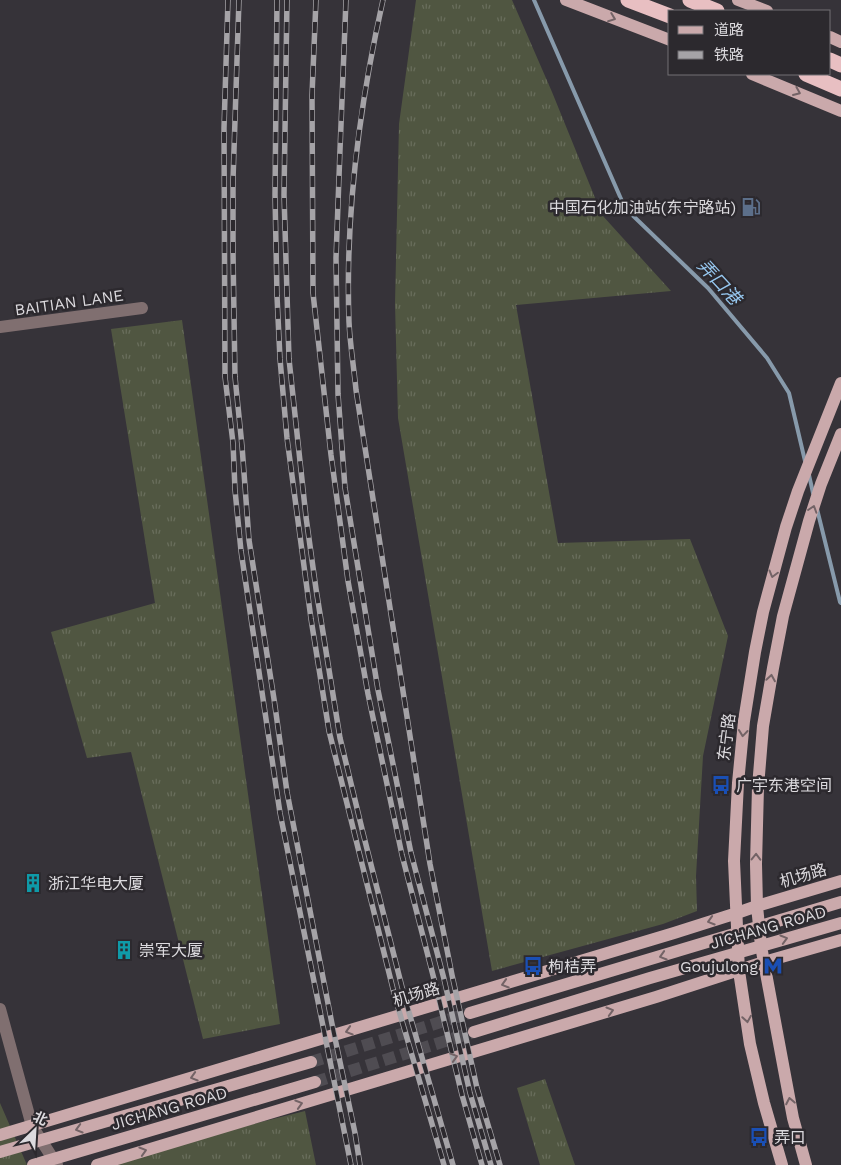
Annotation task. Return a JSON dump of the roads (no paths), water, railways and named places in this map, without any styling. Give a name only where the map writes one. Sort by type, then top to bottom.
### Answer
[{"type":"highway","points":[[628,0],[668,15]]},
{"type":"highway","points":[[690,0],[714,10]]},
{"type":"highway","points":[[808,75],[841,89]]},
{"type":"main road","points":[[566,0],[668,39]]},
{"type":"main road","points":[[738,0],[763,10]]},
{"type":"main road","points":[[754,75],[841,111]]},
{"type":"main road","name":"东宁路","points":[[782,1165],[764,1103],[750,1044],[740,971],[734,861],[738,783],[744,721],[763,612],[786,527],[801,483],[841,383]]},
{"type":"main road","points":[[806,1165],[793,1118],[761,946],[757,906],[756,864],[758,787],[763,726],[772,668],[783,616],[821,484],[841,434]]},
{"type":"main road","name":"机场路","points":[[0,1135],[476,993],[841,881]]},
{"type":"main road","points":[[470,1013],[841,902]]},
{"type":"main road","name":"JICHANG ROAD","points":[[474,1032],[650,978],[841,923]]},
{"type":"main road","points":[[96,1165],[841,940]]},
{"type":"main road","points":[[0,1152],[311,1062]]},
{"type":"main road","name":"JICHANG ROAD","points":[[34,1165],[55,1162],[314,1082]]},
{"type":"street","name":"BAITIAN LANE","points":[[0,327],[142,308]]},
{"type":"street","points":[[0,1009],[32,1126],[55,1162]]},
{"type":"waterway","name":"弄口港","points":[[534,0],[625,208],[708,288],[767,358],[789,393],[805,461]]},
{"type":"waterway","name":"弄口港","points":[[809,475],[813,493]]},
{"type":"waterway","name":"弄口港","points":[[817,509],[841,603]]},
{"type":"tunnel","points":[[311,1062],[470,1013]]},
{"type":"tunnel","points":[[315,1082],[474,1032]]},
{"type":"railway","points":[[228,0],[224,128],[225,377],[233,443],[241,551],[280,813],[351,1165]]},
{"type":"railway","points":[[239,0],[233,180],[235,377],[249,540],[287,792],[360,1165]]},
{"type":"railway","points":[[277,0],[275,195],[280,359],[287,438],[311,619],[329,731],[395,997],[444,1165]]},
{"type":"railway","points":[[287,0],[284,195],[289,359],[306,517],[316,589],[340,738],[404,995],[453,1165]]},
{"type":"railway","points":[[316,0],[312,95],[313,293],[331,455],[348,581],[368,694],[402,855],[462,1095],[482,1165]]},
{"type":"railway","points":[[346,0],[336,258],[338,394],[345,488],[378,690],[411,853],[444,979],[470,1093],[491,1165]]},
{"type":"railway","points":[[383,0],[367,80],[352,200],[348,281],[350,339],[356,390],[430,864],[477,1088],[500,1165]]},
{"type":"place","name":"中国石化加油站(东宁路站)","points":[[751,207]]},
{"type":"place","name":"广宇东港空间","points":[[721,785]]},
{"type":"place","name":"浙江华电大厦","points":[[33,883]]},
{"type":"place","name":"崇军大厦","points":[[124,950]]},
{"type":"place","name":"枸桔弄","points":[[533,966]]},
{"type":"place","name":"Goujulong","points":[[773,966]]},
{"type":"place","name":"弄口","points":[[759,1137]]}]
